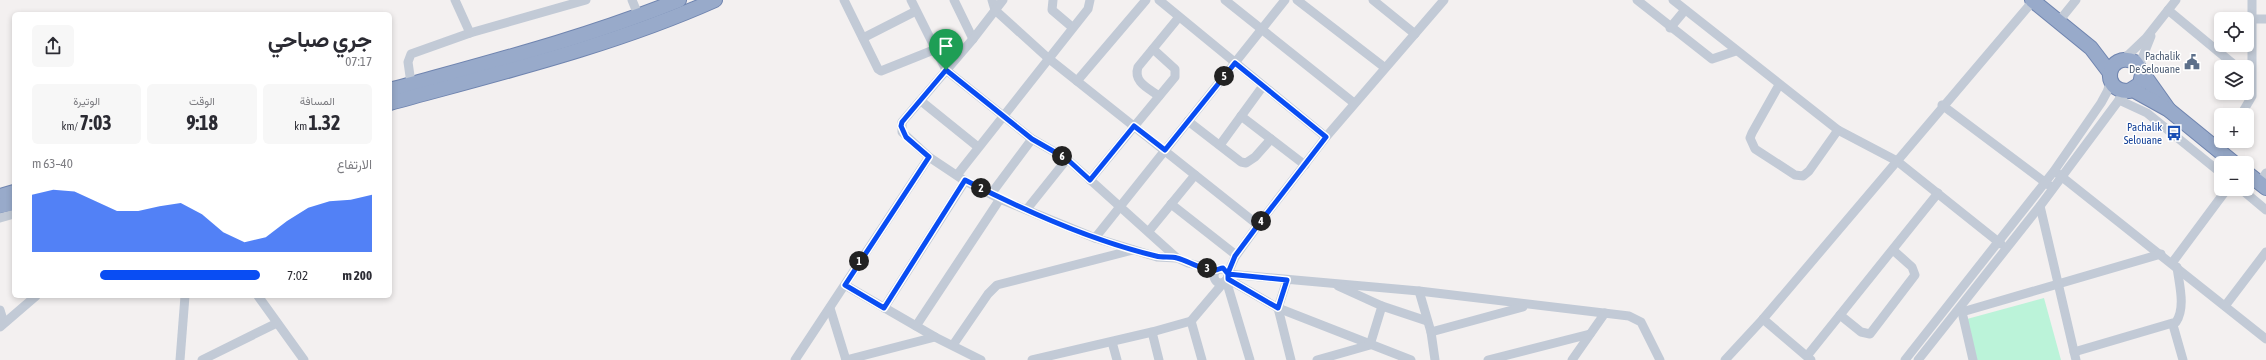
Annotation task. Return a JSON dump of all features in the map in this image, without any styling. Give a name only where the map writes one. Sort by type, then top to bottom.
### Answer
[{"type":"highway","points":[[392,102],[412,90],[639,17],[679,0]]},
{"type":"highway","points":[[392,90],[412,90],[642,30],[715,0]]},
{"type":"highway","points":[[2032,0],[2091,48],[2118,89],[2169,110],[2214,141]]},
{"type":"highway","points":[[2091,48],[2121,60],[2130,60],[2141,70],[2169,110]]},
{"type":"highway","points":[[2110,77],[2121,60]]},
{"type":"highway","points":[[2127,94],[2140,84],[2141,70]]},
{"type":"highway","points":[[2221,148],[2228,156]]},
{"type":"highway","points":[[2254,176],[2264,181]]},
{"type":"highway","points":[[0,196],[12,193]]},
{"type":"highway","points":[[0,206],[12,203]]},
{"type":"street","points":[[455,0],[470,33]]},
{"type":"street","points":[[412,90],[408,62],[411,54],[470,33],[586,0]]},
{"type":"street","points":[[632,0],[639,17]]},
{"type":"street","points":[[844,0],[878,69],[881,71],[936,49]]},
{"type":"street","points":[[911,0],[946,70],[1032,139],[1067,159],[1177,258]]},
{"type":"street","points":[[954,0],[973,39]]},
{"type":"street","points":[[992,0],[995,10],[1048,58],[1258,225]]},
{"type":"street","points":[[1003,0],[973,39],[902,122],[901,126],[906,137],[929,157],[965,180],[1000,199],[1095,238],[1157,257],[1177,258],[1193,264],[1222,276],[1278,308],[1411,360]]},
{"type":"street","points":[[1053,0],[1052,10],[1072,27]]},
{"type":"street","points":[[957,175],[1072,27],[1088,9],[1090,0]]},
{"type":"street","points":[[1078,81],[1146,0]]},
{"type":"street","points":[[1158,0],[1326,137]]},
{"type":"street","points":[[1225,0],[1354,103]]},
{"type":"street","points":[[1095,238],[1285,0]]},
{"type":"street","points":[[1298,0],[1384,67]]},
{"type":"street","points":[[1373,0],[1415,34]]},
{"type":"street","points":[[1032,360],[1112,342],[1191,321],[1211,299],[1222,276],[1258,225],[1326,137],[1384,67],[1444,0]]},
{"type":"street","points":[[1637,0],[1670,28],[1712,59],[1736,51]]},
{"type":"street","points":[[1673,0],[1838,130],[1897,161],[2006,247]]},
{"type":"street","points":[[1725,360],[1763,319],[2032,0]]},
{"type":"street","points":[[2059,21],[2076,0]]},
{"type":"street","points":[[2121,60],[2156,25],[2176,0]]},
{"type":"street","points":[[2252,0],[2252,12]]},
{"type":"street","points":[[1670,28],[1685,10]]},
{"type":"street","points":[[2168,10],[2229,60]]},
{"type":"street","points":[[863,38],[916,11]]},
{"type":"street","points":[[1159,96],[1137,77],[1138,67],[1179,17]]},
{"type":"street","points":[[2254,18],[2266,20]]},
{"type":"street","points":[[2141,70],[2156,25]]},
{"type":"street","points":[[1090,180],[1175,77],[1175,72],[1153,49]]},
{"type":"street","points":[[1905,360],[1997,241],[2054,171],[2101,103],[2110,86],[2110,77]]},
{"type":"street","points":[[1779,85],[1752,133],[1751,143],[1754,149],[1795,175],[1803,176],[1809,171],[1838,130]]},
{"type":"street","points":[[1220,145],[1264,86]]},
{"type":"street","points":[[1918,360],[1960,311],[2006,247],[2040,206],[2127,94],[2147,113],[2214,167]]},
{"type":"street","points":[[921,101],[978,147]]},
{"type":"street","points":[[1942,105],[2053,188]]},
{"type":"street","points":[[1241,116],[1305,165]]},
{"type":"street","points":[[1188,121],[1241,162],[1246,163],[1255,157],[1271,139]]},
{"type":"street","points":[[991,194],[1032,139]]},
{"type":"street","points":[[795,360],[929,157]]},
{"type":"street","points":[[1027,209],[1067,159]]},
{"type":"street","points":[[2054,171],[2161,254],[2266,339]]},
{"type":"street","points":[[1148,231],[1195,175]]},
{"type":"street","points":[[884,308],[965,180]]},
{"type":"street","points":[[1763,319],[1809,358],[1840,315],[1938,193]]},
{"type":"street","points":[[2040,206],[2057,285],[2075,356],[2173,325],[2176,322],[2180,312],[2174,265],[2222,196]]},
{"type":"street","points":[[2249,196],[2266,210]]},
{"type":"street","points":[[916,326],[1000,199]]},
{"type":"street","points":[[1171,204],[1236,256]]},
{"type":"street","points":[[0,218],[12,215]]},
{"type":"street","points":[[953,345],[988,294],[997,286],[1134,250]]},
{"type":"street","points":[[1840,315],[1861,332],[1870,334],[1915,275],[1912,267],[1893,250]]},
{"type":"street","points":[[2225,306],[2266,252]]},
{"type":"street","points":[[1960,311],[2057,285],[2161,254]]},
{"type":"street","points":[[1222,276],[1419,291],[1636,318],[1641,322],[1660,360]]},
{"type":"street","points":[[1222,276],[1250,360]]},
{"type":"street","points":[[1287,280],[1278,308],[1291,360]]},
{"type":"street","points":[[1331,284],[1382,306],[1427,321]]},
{"type":"street","points":[[845,285],[935,337],[981,360]]},
{"type":"street","points":[[1419,291],[1431,332],[1435,360]]},
{"type":"street","points":[[2,325],[34,298]]},
{"type":"street","points":[[180,360],[185,298]]},
{"type":"street","points":[[259,298],[302,359]]},
{"type":"street","points":[[1949,303],[1960,311],[1973,360]]},
{"type":"street","points":[[1431,332],[1529,305]]},
{"type":"street","points":[[1370,345],[1382,306]]},
{"type":"street","points":[[830,308],[846,360],[935,337]]},
{"type":"street","points":[[0,310],[2,325]]},
{"type":"street","points":[[1572,360],[1605,313]]},
{"type":"street","points":[[1191,321],[1202,360]]},
{"type":"street","points":[[202,360],[277,322]]},
{"type":"street","points":[[2173,325],[2183,360]]},
{"type":"street","points":[[1152,332],[1159,360]]},
{"type":"street","points":[[1488,360],[1590,334]]},
{"type":"street","points":[[1112,342],[1117,360]]},
{"type":"street","points":[[1317,360],[1370,345]]},
{"type":"green space","points":[[2044,298],[2061,360],[1977,360],[1967,319]]},
{"type":"place","name":"Pachalik De Selouane","points":[[2192,62]]},
{"type":"place","name":"Pachalik Selouane","points":[[2174,133]]},
{"type":"route","points":[[946,70],[902,122],[901,126],[902,132],[906,137],[929,157],[887,218],[845,285],[884,308],[965,180],[1000,199],[1095,238],[1157,257],[1177,258],[1188,263],[1216,270],[1223,268],[1228,274],[1287,280],[1278,308],[1238,287],[1228,279],[1228,274],[1228,273],[1235,256],[1326,137],[1235,63],[1165,150],[1134,126],[1090,180],[1067,159],[1032,139],[946,70]]}]
